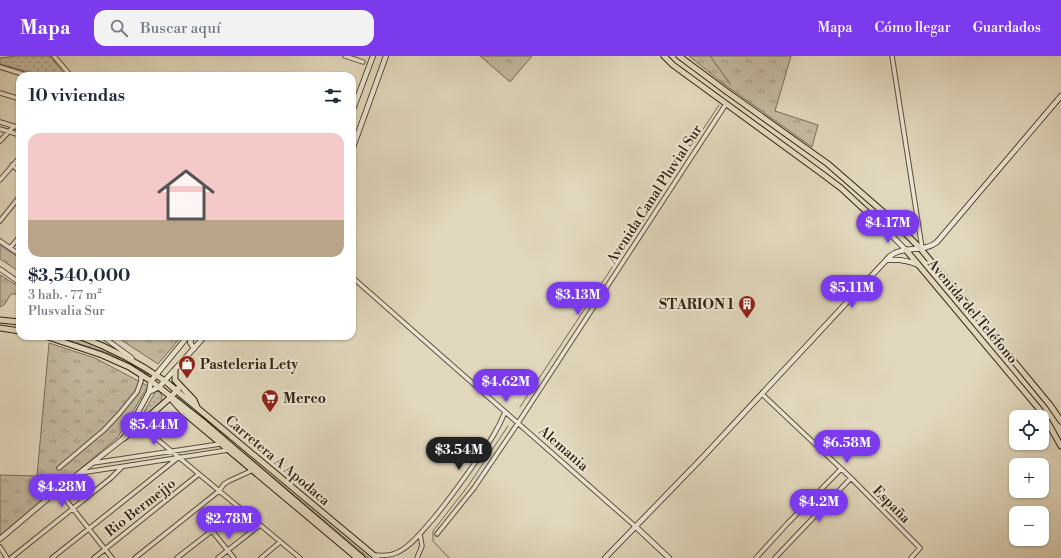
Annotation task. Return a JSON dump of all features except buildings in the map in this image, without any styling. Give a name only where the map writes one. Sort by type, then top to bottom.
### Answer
[{"type":"main road","points":[[356,101],[373,56]]},
{"type":"main road","points":[[356,139],[386,56]]},
{"type":"main road","name":"Avenida del Teléfono","points":[[664,56],[720,100],[821,172],[841,188],[882,226],[921,266],[1040,410],[1061,446]]},
{"type":"main road","name":"Avenida del Teléfono","points":[[679,56],[828,164],[890,218],[921,248],[1050,405],[1061,421]]},
{"type":"main road","points":[[720,100],[726,91]]},
{"type":"main road","points":[[605,558],[894,253],[929,247],[937,242],[1061,96]]},
{"type":"main road","points":[[887,260],[908,260],[921,266]]},
{"type":"main road","points":[[0,320],[16,322]]},
{"type":"main road","points":[[0,328],[16,330]]},
{"type":"main road","name":"Carretera A Apodaca","points":[[57,340],[102,355],[141,374],[151,381],[171,396],[358,557]]},
{"type":"main road","name":"Carretera A Apodaca","points":[[89,340],[118,352],[164,381],[178,388],[197,408],[375,557]]},
{"type":"main road","points":[[124,438],[149,392],[151,381],[185,340]]},
{"type":"main road","points":[[191,340],[190,342],[194,349]]},
{"type":"main road","points":[[149,392],[159,387],[202,340]]},
{"type":"main road","points":[[0,538],[124,438],[171,396],[178,388],[174,380],[175,370]]},
{"type":"main road","points":[[171,396],[179,409],[358,557]]},
{"type":"main road","name":"Alemania","points":[[636,527],[669,558]]},
{"type":"street","points":[[54,56],[67,72]]},
{"type":"street","points":[[348,56],[362,62]]},
{"type":"street","points":[[892,56],[921,248]]},
{"type":"street","points":[[0,67],[16,72]]},
{"type":"street","points":[[0,94],[16,99]]},
{"type":"street","name":"Avenida Canal Pluvial Sur","points":[[437,534],[474,488],[518,423],[726,104]]},
{"type":"street","points":[[0,122],[14,126],[0,141]]},
{"type":"street","points":[[0,129],[16,134]]},
{"type":"street","points":[[0,180],[16,161]]},
{"type":"street","points":[[12,165],[16,168]]},
{"type":"street","points":[[0,221],[16,201]]},
{"type":"street","points":[[0,241],[16,252]]},
{"type":"street","points":[[10,248],[16,241]]},
{"type":"street","points":[[0,269],[16,280]]},
{"type":"street","name":"Alemania","points":[[356,280],[636,527]]},
{"type":"street","points":[[108,340],[136,362]]},
{"type":"street","points":[[59,468],[104,430],[119,414],[137,392],[141,381],[141,374]]},
{"type":"street","name":"España","points":[[762,394],[851,478],[920,548],[911,558]]},
{"type":"street","points":[[375,557],[395,554],[407,547],[420,534],[451,497],[468,473],[490,441],[505,412]]},
{"type":"street","points":[[140,424],[218,491],[300,558]]},
{"type":"street","points":[[91,464],[220,444]]},
{"type":"street","points":[[79,473],[228,450]]},
{"type":"street","points":[[52,558],[179,457]]},
{"type":"street","points":[[11,558],[111,478],[122,467]]},
{"type":"street","points":[[756,558],[841,469]]},
{"type":"street","points":[[135,558],[218,491],[224,484],[254,470]]},
{"type":"street","name":"Rio Bermejjo","points":[[94,558],[199,474]]},
{"type":"street","points":[[776,558],[851,478]]},
{"type":"street","points":[[58,490],[112,558]]},
{"type":"street","points":[[177,558],[240,509]]},
{"type":"street","points":[[218,558],[260,525]]},
{"type":"street","points":[[212,531],[234,558]]},
{"type":"street","points":[[417,558],[422,546],[420,534]]},
{"type":"street","points":[[261,558],[280,542]]},
{"type":"street","points":[[0,547],[7,558]]},
{"type":"green space","points":[[16,56],[50,56],[63,72],[29,72],[0,64],[0,58]]},
{"type":"green space","points":[[480,56],[532,56],[510,82]]},
{"type":"green space","points":[[689,56],[791,56],[775,111],[818,125],[812,147],[724,84]]},
{"type":"green space","points":[[0,245],[16,255],[16,269],[0,259]]},
{"type":"green space","points":[[0,275],[16,285],[16,294],[11,294],[4,305],[0,307]]},
{"type":"green space","points":[[68,340],[79,340],[92,344],[117,356],[149,375],[110,354]]},
{"type":"green space","points":[[121,340],[179,340],[158,364]]},
{"type":"green space","points":[[49,343],[95,358],[148,386],[118,437],[0,537],[0,475],[37,476]]},
{"type":"green space","points":[[156,391],[160,392],[162,396],[161,403],[136,426]]},
{"type":"green space","points":[[176,397],[369,558],[365,558],[345,542]]},
{"type":"waterway","points":[[710,56],[731,85]]},
{"type":"waterway","points":[[520,407],[719,105]]},
{"type":"waterway","points":[[449,558],[433,541],[433,531],[468,486],[508,426]]},
{"type":"place","name":"STARION 1","points":[[747,319]]},
{"type":"place","name":"Pasteleria Lety","points":[[187,379]]},
{"type":"place","name":"Merco","points":[[270,413]]}]
